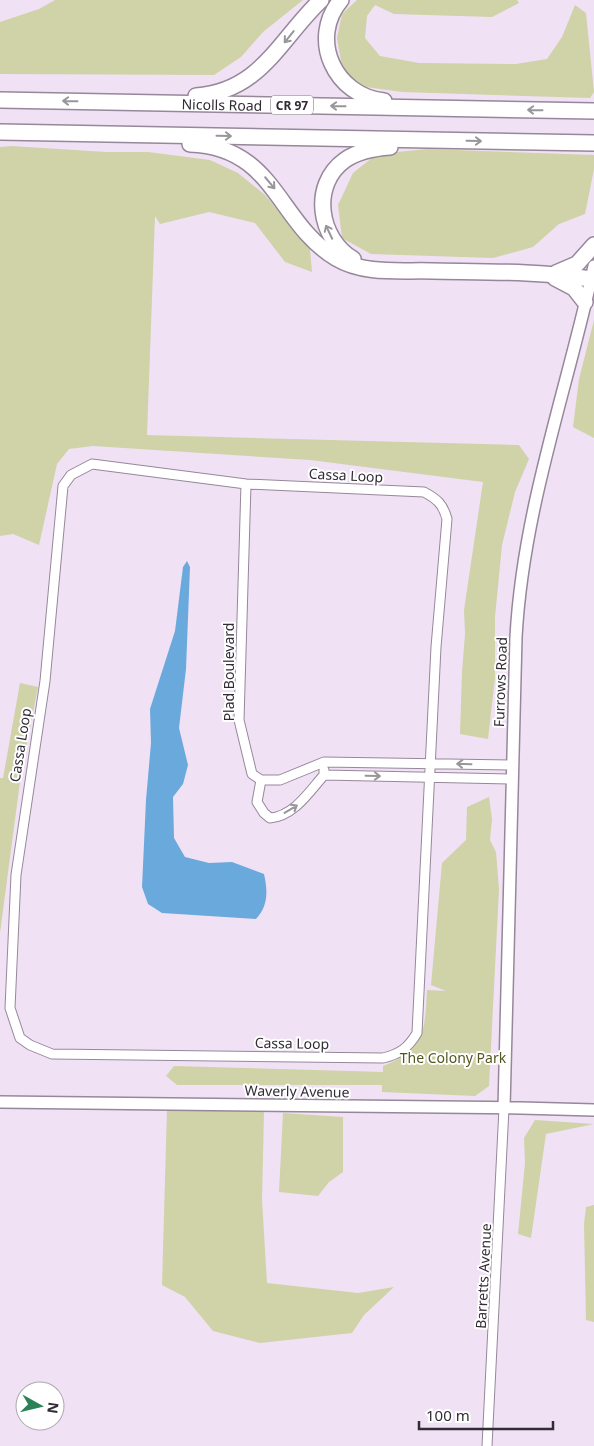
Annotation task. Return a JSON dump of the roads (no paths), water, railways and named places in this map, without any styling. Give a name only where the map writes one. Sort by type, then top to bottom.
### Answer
[{"type":"highway","points":[[98,102],[199,96],[231,88],[259,71],[321,0]]},
{"type":"highway","points":[[341,0],[332,14],[326,38],[330,61],[342,81],[354,91],[374,99],[447,108]]},
{"type":"highway","name":"Nicolls Road","points":[[0,100],[589,111]]},
{"type":"highway","points":[[0,132],[588,142]]},
{"type":"highway","points":[[112,134],[159,142],[200,145],[229,153],[252,166],[263,175],[305,231],[328,254],[358,269],[550,275],[593,272]]},
{"type":"highway","points":[[380,269],[360,262],[344,253],[328,232],[323,205],[331,176],[346,160],[365,151],[445,140]]},
{"type":"highway","points":[[550,275],[577,264],[594,245]]},
{"type":"highway","points":[[550,275],[574,288],[585,302]]},
{"type":"street","name":"Furrows Road","points":[[504,1108],[516,620],[524,553],[535,497],[593,272]]},
{"type":"street","name":"Cassa Loop","points":[[92,464],[246,484],[424,492],[437,498],[444,507],[447,518],[436,647],[431,763],[417,1033],[407,1049],[394,1056],[383,1058],[52,1054],[30,1045],[20,1038],[10,1008],[16,875],[44,681],[63,486],[71,475],[92,464]]},
{"type":"street","name":"Plad Boulevard","points":[[246,484],[239,720],[252,774],[261,780]]},
{"type":"street","points":[[324,762],[324,775],[298,805],[278,817],[270,818],[264,813],[257,802],[261,780],[280,780],[324,762],[512,765]]},
{"type":"street","points":[[324,775],[512,779]]},
{"type":"street","name":"Waverly Avenue","points":[[0,1102],[594,1110]]},
{"type":"street","name":"Barretts Avenue","points":[[487,1446],[504,1108]]},
{"type":"water","points":[[187,561],[190,567],[186,669],[179,728],[188,765],[183,784],[173,797],[174,838],[185,857],[209,863],[232,862],[264,874],[266,887],[265,904],[256,919],[162,913],[148,904],[142,887],[151,743],[150,709],[175,631],[183,567]]},
{"type":"park label","name":"The Colony Park","points":[[453,1057]]}]
